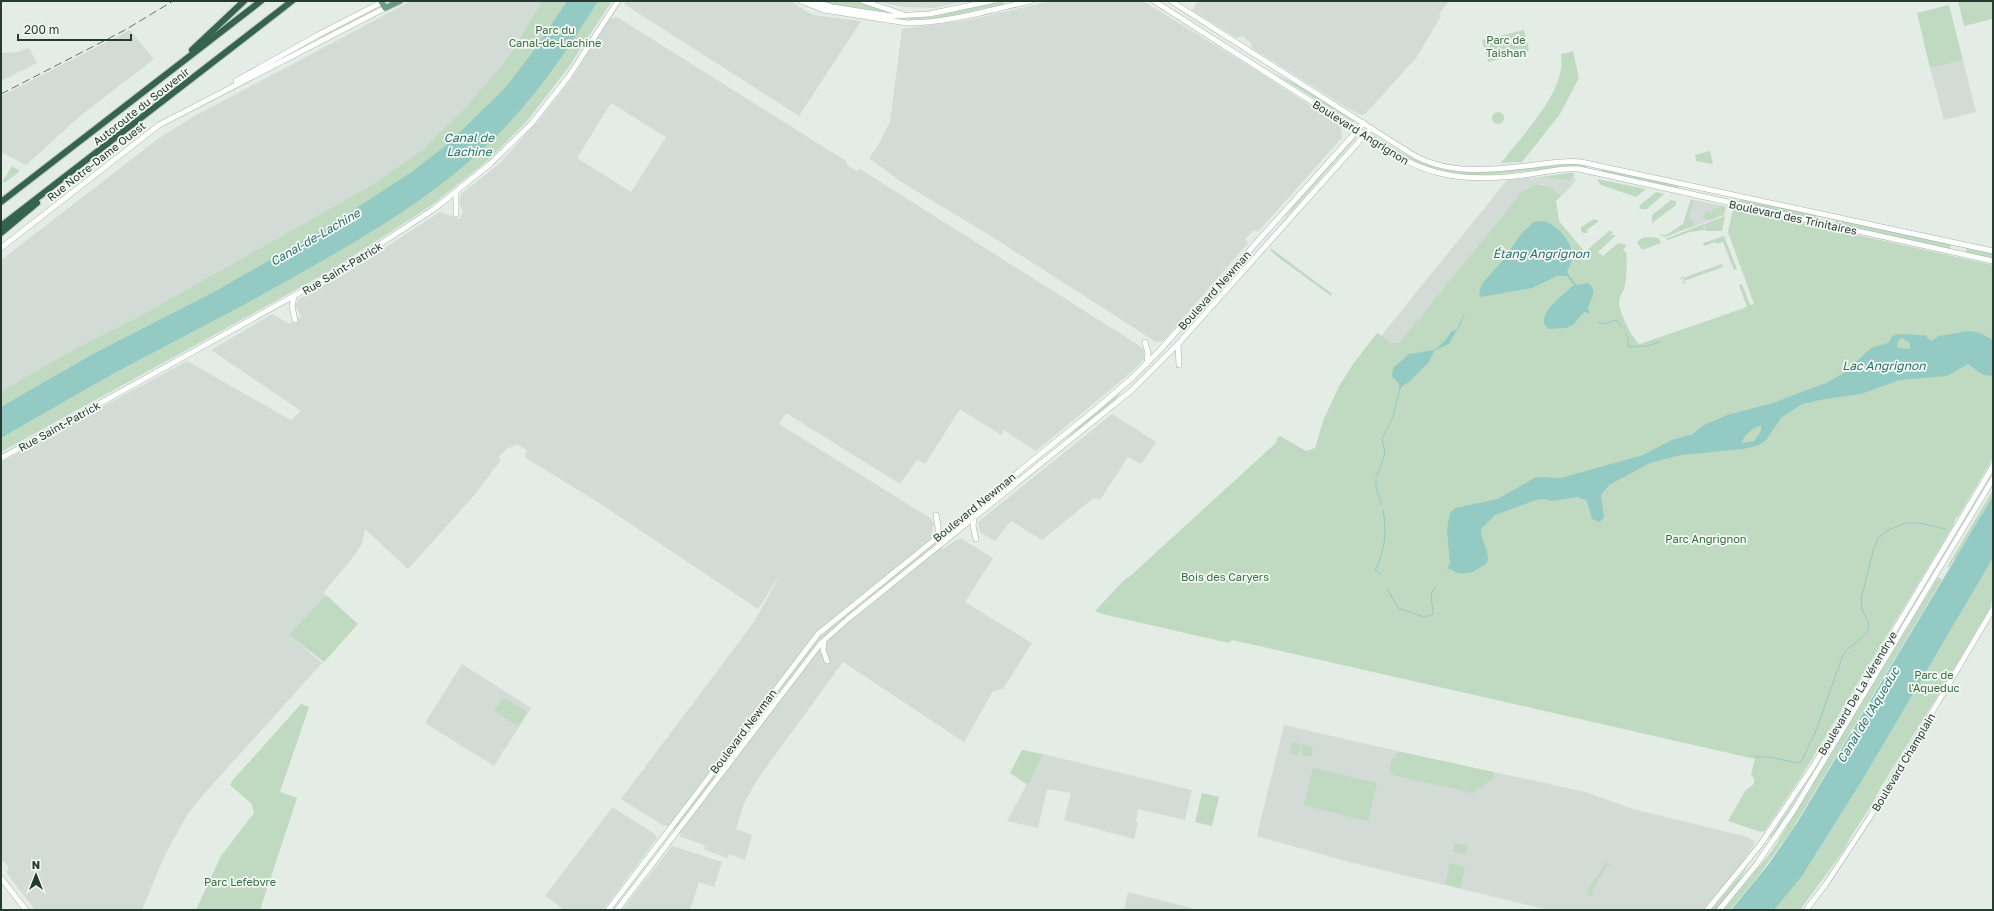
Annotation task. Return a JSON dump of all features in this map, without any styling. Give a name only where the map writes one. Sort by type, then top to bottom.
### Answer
[{"type":"highway","points":[[174,68],[244,1]]},
{"type":"highway","name":"Autoroute du Souvenir","points":[[1,202],[261,1]]},
{"type":"highway","name":"Autoroute du Souvenir","points":[[1,226],[292,1]]},
{"type":"highway","points":[[1,233],[71,173]]},
{"type":"main road","name":"Rue Notre-Dame Ouest","points":[[1,248],[150,131],[310,39],[383,1]]},
{"type":"main road","points":[[383,1],[385,8]]},
{"type":"main road","name":"Rue Notre-Dame Ouest","points":[[208,98],[385,8],[390,3],[400,1]]},
{"type":"main road","name":"Rue Saint-Patrick","points":[[1,458],[338,272],[393,237],[456,193],[502,153],[545,107],[574,68],[618,1]]},
{"type":"main road","points":[[801,1],[824,10],[907,23],[942,21],[1030,1]]},
{"type":"main road","points":[[815,1],[884,15],[909,16],[937,13],[991,1]]},
{"type":"main road","points":[[863,1],[909,16]]},
{"type":"main road","name":"Boulevard Angrignon","points":[[1154,1],[1416,166],[1446,176],[1466,177],[1496,176],[1567,169],[1594,172]]},
{"type":"main road","name":"Boulevard Angrignon","points":[[1171,1],[1425,162],[1447,168],[1469,170],[1510,168],[1568,161],[1595,164]]},
{"type":"main road","name":"Boulevard Newman","points":[[608,910],[813,640],[832,622],[1115,394],[1147,364],[1364,123]]},
{"type":"main road","name":"Boulevard Newman","points":[[617,910],[796,674],[824,640],[1132,390],[1178,344],[1371,128]]},
{"type":"main road","name":"Boulevard des Trinitaires","points":[[1595,164],[1993,251]]},
{"type":"main road","name":"Boulevard des Trinitaires","points":[[1594,172],[1993,260]]},
{"type":"main road","points":[[456,193],[456,214]]},
{"type":"main road","points":[[294,296],[292,306],[295,320]]},
{"type":"main road","points":[[1145,342],[1148,353],[1147,364]]},
{"type":"main road","points":[[1178,344],[1179,365]]},
{"type":"main road","name":"Boulevard De La Vérendrye","points":[[1707,910],[1760,845],[1809,772],[1993,466]]},
{"type":"main road","name":"Boulevard De La Vérendrye","points":[[1719,910],[1756,865],[1794,810],[1993,480]]},
{"type":"main road","points":[[936,515],[938,536]]},
{"type":"main road","points":[[974,518],[973,526],[976,538]]},
{"type":"main road","name":"Boulevard Champlain","points":[[1806,910],[1826,884],[1872,813],[1993,609]]},
{"type":"main road","points":[[824,640],[823,650],[827,661]]},
{"type":"main road","points":[[1,878],[26,910]]},
{"type":"shaded area","points":[[411,1],[542,1],[509,56],[468,105],[423,149],[375,183],[140,316],[73,350],[1,391],[1,260],[158,139],[191,118]]},
{"type":"shaded area","points":[[626,1],[790,1],[813,15],[861,21],[799,116],[624,4]]},
{"type":"shaded area","points":[[875,1],[967,1],[934,8],[902,7]]},
{"type":"shaded area","points":[[1051,1],[1140,1],[1146,3],[1254,69],[1337,123],[1341,128],[1342,138],[1258,232],[1254,230],[1245,239],[1248,243],[1163,341],[1156,342],[994,238],[900,181],[869,158],[877,147],[890,122],[902,29],[969,20]]},
{"type":"shaded area","points":[[1198,1],[1449,1],[1439,14],[1441,16],[1417,57],[1366,113],[1362,115],[1349,109],[1252,48],[1251,43],[1242,36],[1237,38],[1192,10]]},
{"type":"shaded area","points":[[617,17],[846,161],[847,165],[857,171],[860,169],[1140,346],[1144,350],[1144,359],[1134,370],[1036,451],[1004,430],[1001,435],[960,409],[925,464],[917,460],[900,484],[786,413],[779,424],[930,518],[934,523],[931,536],[943,549],[956,540],[962,539],[993,558],[965,602],[1032,643],[1003,689],[993,691],[964,742],[843,662],[759,777],[744,803],[736,829],[752,835],[745,860],[729,854],[728,858],[705,850],[704,845],[679,836],[681,834],[666,825],[664,826],[621,799],[754,622],[783,570],[758,609],[596,501],[526,458],[525,454],[528,451],[517,444],[510,448],[509,447],[498,457],[501,460],[472,498],[408,569],[365,529],[362,544],[323,593],[326,595],[289,635],[322,663],[203,795],[187,815],[165,855],[142,910],[35,910],[6,872],[9,867],[1,859],[1,462],[187,361],[291,420],[301,411],[211,350],[272,314],[288,323],[295,323],[301,316],[295,305],[299,299],[339,277],[440,212],[460,219],[463,211],[459,203],[461,194],[500,163],[540,119],[575,74],[610,19]],"holes":[[[611,103],[666,137],[631,192],[577,158]]]},
{"type":"shaded area","points":[[130,30],[154,59],[80,116],[26,165],[1,152],[1,96]]},
{"type":"shaded area","points":[[29,48],[37,63],[1,81],[1,53],[18,52]]},
{"type":"shaded area","points":[[1963,60],[1976,112],[1944,120],[1930,68]]},
{"type":"shaded area","points":[[1540,177],[1570,180],[1572,177],[1576,179],[1571,187],[1561,196],[1550,186],[1543,184],[1536,184],[1527,188],[1399,343],[1392,343],[1381,336],[1507,180]]},
{"type":"shaded area","points":[[1694,200],[1719,205],[1717,218],[1687,229]]},
{"type":"shaded area","points":[[1112,414],[1156,442],[1141,464],[1128,457],[1100,500],[1094,498],[1042,540],[1011,521],[995,541],[980,532],[978,522]]},
{"type":"shaded area","points":[[462,664],[531,708],[494,766],[425,723]]},
{"type":"shaded area","points":[[1284,725],[1586,792],[1633,809],[1744,836],[1755,841],[1753,843],[1755,844],[1733,874],[1702,910],[1549,910],[1349,862],[1257,836]]},
{"type":"shaded area","points":[[1043,754],[1192,790],[1185,820],[1138,809],[1136,821],[1138,823],[1134,839],[1064,820],[1071,793],[1047,789],[1038,828],[1007,821]]},
{"type":"shaded area","points":[[612,808],[655,834],[657,838],[603,910],[565,910],[545,896]]},
{"type":"shaded area","points":[[672,846],[722,862],[714,887],[699,882],[690,910],[622,910]]},
{"type":"shaded area","points":[[1128,892],[1192,908],[1191,910],[1124,910]]},
{"type":"green space","name":"Parc du Canal-de-Lachine","points":[[542,1],[612,1],[568,68],[527,121],[486,162],[432,205],[330,271],[1,452],[1,391],[73,350],[140,316],[375,183],[423,149],[468,105],[509,56]]},
{"type":"green space","points":[[860,1],[890,13],[823,2]]},
{"type":"green space","points":[[1003,1],[1004,4],[949,16],[908,20],[894,19],[931,17]]},
{"type":"green space","points":[[1958,1],[1993,1],[1993,19],[1964,26]]},
{"type":"green space","points":[[1949,5],[1963,60],[1930,68],[1917,13]]},
{"type":"green space","name":"Parc de Taishan","points":[[1524,30],[1529,49],[1528,51],[1488,62],[1482,40]]},
{"type":"green space","points":[[1573,51],[1579,78],[1560,114],[1522,162],[1501,163],[1542,112],[1557,83],[1561,68],[1561,54]]},
{"type":"green space","points":[[1275,74],[1296,84],[1354,121],[1353,122]]},
{"type":"green space","points":[[1498,112],[1502,114],[1504,118],[1502,122],[1498,124],[1494,122],[1492,118],[1494,114]]},
{"type":"green space","points":[[1373,135],[1396,150],[1429,165],[1460,172],[1484,172],[1565,164],[1587,165],[1586,168],[1550,169],[1472,175],[1454,174],[1437,170],[1411,160],[1372,136]]},
{"type":"green space","points":[[1356,138],[1282,222],[1293,207]]},
{"type":"green space","points":[[1710,151],[1713,164],[1696,161],[1695,155]]},
{"type":"green space","points":[[12,166],[20,171],[4,183],[3,181]]},
{"type":"green space","points":[[1601,171],[1679,184],[1678,189]]},
{"type":"green space","points":[[1573,173],[1575,177],[1572,177],[1570,180],[1540,177]]},
{"type":"green space","points":[[1597,179],[1646,189],[1636,197],[1601,185]]},
{"type":"green space","name":"Parc Angrignon","points":[[1536,184],[1550,186],[1561,196],[1556,201],[1559,221],[1585,252],[1610,230],[1613,233],[1611,235],[1615,236],[1598,252],[1603,256],[1618,243],[1627,245],[1623,250],[1626,252],[1627,266],[1624,289],[1620,296],[1619,305],[1623,318],[1630,332],[1640,344],[1747,307],[1739,285],[1742,284],[1750,305],[1754,304],[1728,232],[1733,209],[1735,208],[1993,265],[1993,458],[1958,517],[1956,517],[1953,526],[1801,777],[1764,832],[1728,821],[1745,791],[1754,784],[1754,778],[1751,775],[1755,759],[1232,640],[1229,643],[1102,614],[1095,611],[1127,577],[1128,578],[1277,442],[1276,439],[1280,436],[1306,451],[1315,448],[1323,421],[1339,386],[1353,364],[1377,333],[1392,343],[1399,343],[1523,191]]},
{"type":"green space","points":[[1656,192],[1664,194],[1647,209],[1639,209],[1640,205]]},
{"type":"green space","points":[[1691,199],[1694,200],[1689,219],[1694,220],[1693,226],[1665,237],[1658,234],[1666,235],[1683,224]]},
{"type":"green space","points":[[1740,199],[1819,215],[1818,220],[1739,203]]},
{"type":"green space","points":[[1671,200],[1676,201],[1676,205],[1652,223],[1652,215]]},
{"type":"green space","points":[[1719,205],[1726,207],[1724,215],[1709,220],[1703,218],[1706,212],[1712,213],[1713,209],[1719,208]]},
{"type":"green space","points":[[1725,216],[1722,231],[1705,231],[1704,224]]},
{"type":"green space","points":[[1594,219],[1599,221],[1587,230],[1587,233],[1583,233],[1581,231],[1581,227]]},
{"type":"green space","points":[[1836,219],[1951,244],[1950,249],[1835,224]]},
{"type":"green space","points":[[1704,224],[1704,230],[1690,232],[1668,240],[1665,239]]},
{"type":"green space","points":[[1724,236],[1737,269],[1734,270],[1723,242],[1716,244],[1715,242],[1704,246],[1703,243]]},
{"type":"green space","points":[[1642,238],[1659,238],[1661,243],[1642,250],[1637,242]]},
{"type":"green space","points":[[1967,248],[1993,253],[1993,259],[1966,253]]},
{"type":"green space","points":[[1272,249],[1332,294],[1331,296],[1278,257],[1270,250]]},
{"type":"green space","points":[[1722,264],[1723,267],[1684,281],[1683,278]]},
{"type":"green space","points":[[1230,278],[1221,291],[1184,332],[1193,319]]},
{"type":"green space","points":[[1121,392],[1113,402],[1063,442],[1075,430]]},
{"type":"green space","points":[[1993,490],[1993,496],[1957,558],[1953,560],[1950,567],[1947,567]]},
{"type":"green space","name":"Parc de l'Aqueduc","points":[[1993,558],[1993,597],[1990,608],[1844,850],[1800,910],[1774,910],[1804,873],[1863,779]]},
{"type":"green space","points":[[1938,577],[1942,580],[1793,828],[1759,875],[1730,910],[1723,910],[1772,851]]},
{"type":"green space","points":[[326,595],[358,624],[324,662],[289,635]]},
{"type":"green space","points":[[503,697],[527,712],[518,726],[494,711]]},
{"type":"green space","name":"Parc Lefebvre","points":[[301,704],[309,707],[280,792],[297,798],[260,910],[196,910],[221,856],[254,813],[252,804],[230,785],[232,781]]},
{"type":"green space","points":[[1292,742],[1301,744],[1300,751],[1297,755],[1290,754]]},
{"type":"green space","points":[[1302,744],[1313,747],[1311,757],[1302,755]]},
{"type":"green space","points":[[1022,750],[1043,754],[1028,785],[1010,773]]},
{"type":"green space","points":[[1401,752],[1493,772],[1495,777],[1473,793],[1393,775],[1390,772],[1392,759],[1397,753]]},
{"type":"green space","points":[[1313,768],[1377,783],[1368,821],[1304,805]]},
{"type":"green space","points":[[1813,772],[1772,838],[1770,837]]},
{"type":"green space","points":[[1202,793],[1219,797],[1212,826],[1195,822]]},
{"type":"green space","points":[[1455,843],[1468,846],[1465,854],[1453,851]]},
{"type":"green space","points":[[1450,863],[1465,867],[1460,888],[1445,884]]},
{"type":"green space","points":[[1606,863],[1610,864],[1611,866],[1607,866],[1592,891],[1593,896],[1588,895],[1587,891]]},
{"type":"green space","points":[[1748,866],[1739,881],[1715,910],[1711,910]]},
{"type":"water","name":"Canal de Lachine","points":[[567,1],[598,1],[561,58],[520,111],[488,144],[443,183],[369,233],[318,263],[247,303],[109,376],[1,438],[1,407],[93,354],[212,293],[323,230],[413,171],[449,143],[506,87],[535,49]]},
{"type":"water","name":"Étang Angrignon","points":[[1542,221],[1559,230],[1568,241],[1571,247],[1572,260],[1567,272],[1576,285],[1588,283],[1593,289],[1593,295],[1588,309],[1590,313],[1584,312],[1573,325],[1566,328],[1549,329],[1545,324],[1544,318],[1558,299],[1574,285],[1567,276],[1557,276],[1532,288],[1481,297],[1479,294],[1482,284],[1503,260],[1522,233],[1534,222]]},
{"type":"water","points":[[1457,330],[1449,344],[1435,350],[1428,363],[1409,382],[1402,386],[1399,392],[1399,384],[1392,376],[1393,368],[1409,354],[1434,350],[1444,342],[1452,331]]},
{"type":"water","name":"Lac Angrignon","points":[[1969,331],[1980,333],[1993,340],[1993,376],[1983,375],[1968,364],[1947,376],[1900,380],[1861,394],[1802,404],[1781,418],[1766,440],[1759,445],[1744,449],[1681,455],[1650,463],[1609,485],[1601,495],[1604,517],[1600,522],[1592,519],[1587,501],[1577,497],[1552,501],[1545,499],[1536,500],[1495,515],[1481,529],[1482,538],[1488,555],[1487,563],[1474,571],[1464,574],[1447,569],[1450,563],[1447,529],[1450,513],[1455,508],[1498,499],[1536,477],[1561,478],[1643,455],[1672,440],[1693,434],[1702,426],[1727,415],[1773,403],[1826,383],[1844,373],[1871,348],[1890,342],[1891,338],[1898,334],[1925,335],[1931,341],[1939,336]],"holes":[[[1902,338],[1910,343],[1910,348],[1905,349],[1897,347],[1898,341]],[[1758,426],[1761,426],[1761,431],[1754,441],[1742,443],[1744,437],[1749,432]]]},
{"type":"water","name":"Canal de l'Aqueduc","points":[[1993,496],[1993,558],[1863,779],[1802,876],[1774,910],[1731,910],[1768,865],[1797,823]]},
{"type":"waterway","points":[[1457,330],[1464,315]]},
{"type":"waterway","points":[[1598,322],[1605,324],[1616,320],[1622,327]]},
{"type":"waterway","points":[[1625,333],[1628,338],[1628,346],[1630,347],[1647,346],[1660,342]]},
{"type":"waterway","points":[[1377,476],[1385,453],[1382,439],[1393,417],[1399,392]]},
{"type":"waterway","points":[[1376,479],[1376,487],[1382,505]]},
{"type":"waterway","points":[[1381,574],[1375,570],[1381,556],[1385,534],[1383,510]]},
{"type":"waterway","points":[[1755,757],[1770,757],[1797,763],[1801,762],[1815,733],[1843,655],[1869,629],[1868,621],[1862,610],[1861,599],[1873,551],[1878,538],[1888,530],[1906,523],[1920,523],[1945,529]]},
{"type":"waterway","points":[[1387,588],[1398,608],[1424,617],[1433,614],[1431,594],[1436,586]]},
{"type":"railway","points":[[1,94],[125,30],[173,1]]},
{"type":"water label","name":"Canal-de-Lachine","points":[[315,237]]},
{"type":"park label","name":"Bois des Caryers","points":[[1225,576]]}]
